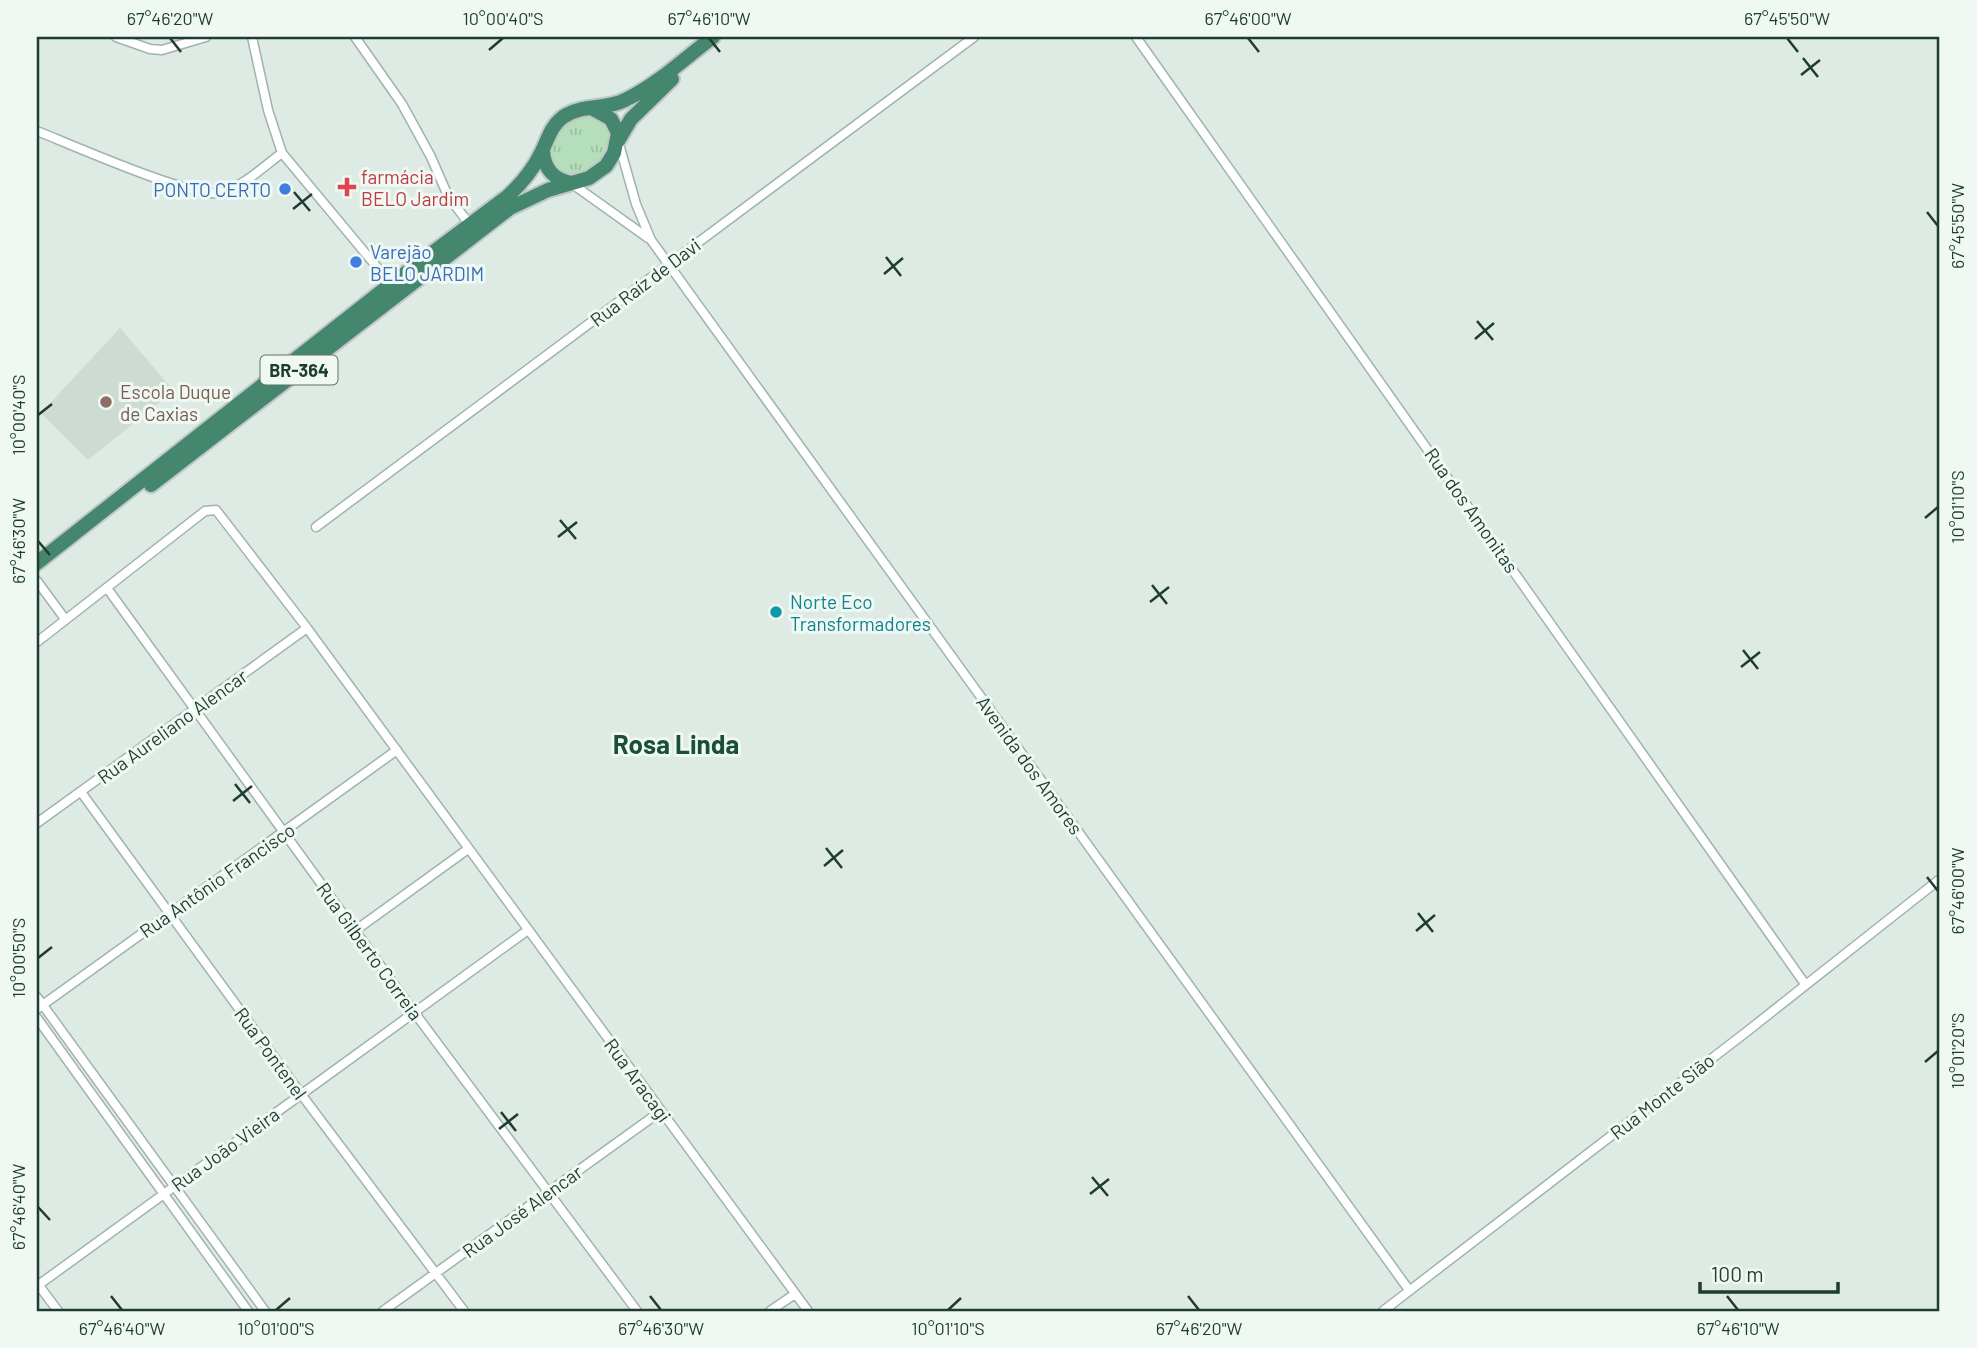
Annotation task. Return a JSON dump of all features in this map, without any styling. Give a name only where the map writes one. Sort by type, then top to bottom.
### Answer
[{"type":"highway","name":"BR-364","points":[[37,563],[525,181],[543,151],[551,129],[563,117],[576,111],[622,102],[713,37]]},
{"type":"highway","name":"BR-364","points":[[37,575],[510,208],[528,198],[589,178],[606,166],[631,119],[647,101],[726,37]]},
{"type":"highway","points":[[593,108],[611,119],[618,141]]},
{"type":"highway","points":[[543,151],[544,162],[549,170],[558,179],[571,183]]},
{"type":"street","points":[[116,37],[130,39],[149,49],[163,50],[206,37]]},
{"type":"street","points":[[252,37],[268,110],[282,153],[391,284]]},
{"type":"street","points":[[355,37],[402,104],[431,157],[448,196],[470,225]]},
{"type":"street","name":"Rua Raíz de Davi","points":[[316,527],[974,37]]},
{"type":"street","name":"Rua dos Amonitas","points":[[1136,37],[1805,984]]},
{"type":"street","points":[[37,131],[183,187],[210,194],[231,188],[282,153]]},
{"type":"street","name":"Avenida dos Amores","points":[[618,141],[636,204],[651,240],[1409,1290]]},
{"type":"street","name":"Avenida dos Amores","points":[[571,183],[651,240]]},
{"type":"street","points":[[37,642],[205,511],[212,509],[217,512],[307,628],[468,849],[356,930]]},
{"type":"street","points":[[37,581],[65,618]]},
{"type":"street","name":"Rua Gilberto Correia","points":[[107,588],[414,1012],[637,1311]]},
{"type":"street","name":"Rua Aureliano Alencar","points":[[37,823],[307,628]]},
{"type":"street","name":"Rua Antônio Francisco","points":[[39,1004],[170,914],[397,750]]},
{"type":"street","name":"Rua Pontenel","points":[[81,792],[301,1094],[464,1311]]},
{"type":"street","name":"Rua Aracagi","points":[[468,849],[808,1311]]},
{"type":"street","name":"Rua Monte Sião","points":[[1383,1311],[1940,878]]},
{"type":"street","name":"Rua João Vieira","points":[[37,1285],[528,930]]},
{"type":"street","points":[[39,1004],[265,1311]]},
{"type":"street","points":[[37,1018],[248,1311]]},
{"type":"street","points":[[90,1091],[100,1084]]},
{"type":"street","name":"Rua José Alencar","points":[[383,1311],[661,1111]]},
{"type":"street","points":[[37,1285],[58,1311]]},
{"type":"street","points":[[770,1311],[795,1294]]},
{"type":"shaded area","name":"Escola Duque de Caxias","points":[[120,328],[174,391],[88,460],[41,413]]},
{"type":"green space","points":[[583,116],[604,121],[610,127],[611,143],[596,169],[570,179],[551,165],[549,144],[563,125]]},
{"type":"place","name":"farmácia BELO Jardim","points":[[347,187]]},
{"type":"place","name":"PONTO CERTO","points":[[285,189]]},
{"type":"place","name":"Varejão BELO JARDIM","points":[[356,262]]},
{"type":"place","name":"Escola Duque de Caxias","points":[[106,402]]},
{"type":"place","name":"Norte Eco Transformadores","points":[[776,612]]},
{"type":"district","name":"Rosa Linda","points":[[676,743]]}]
